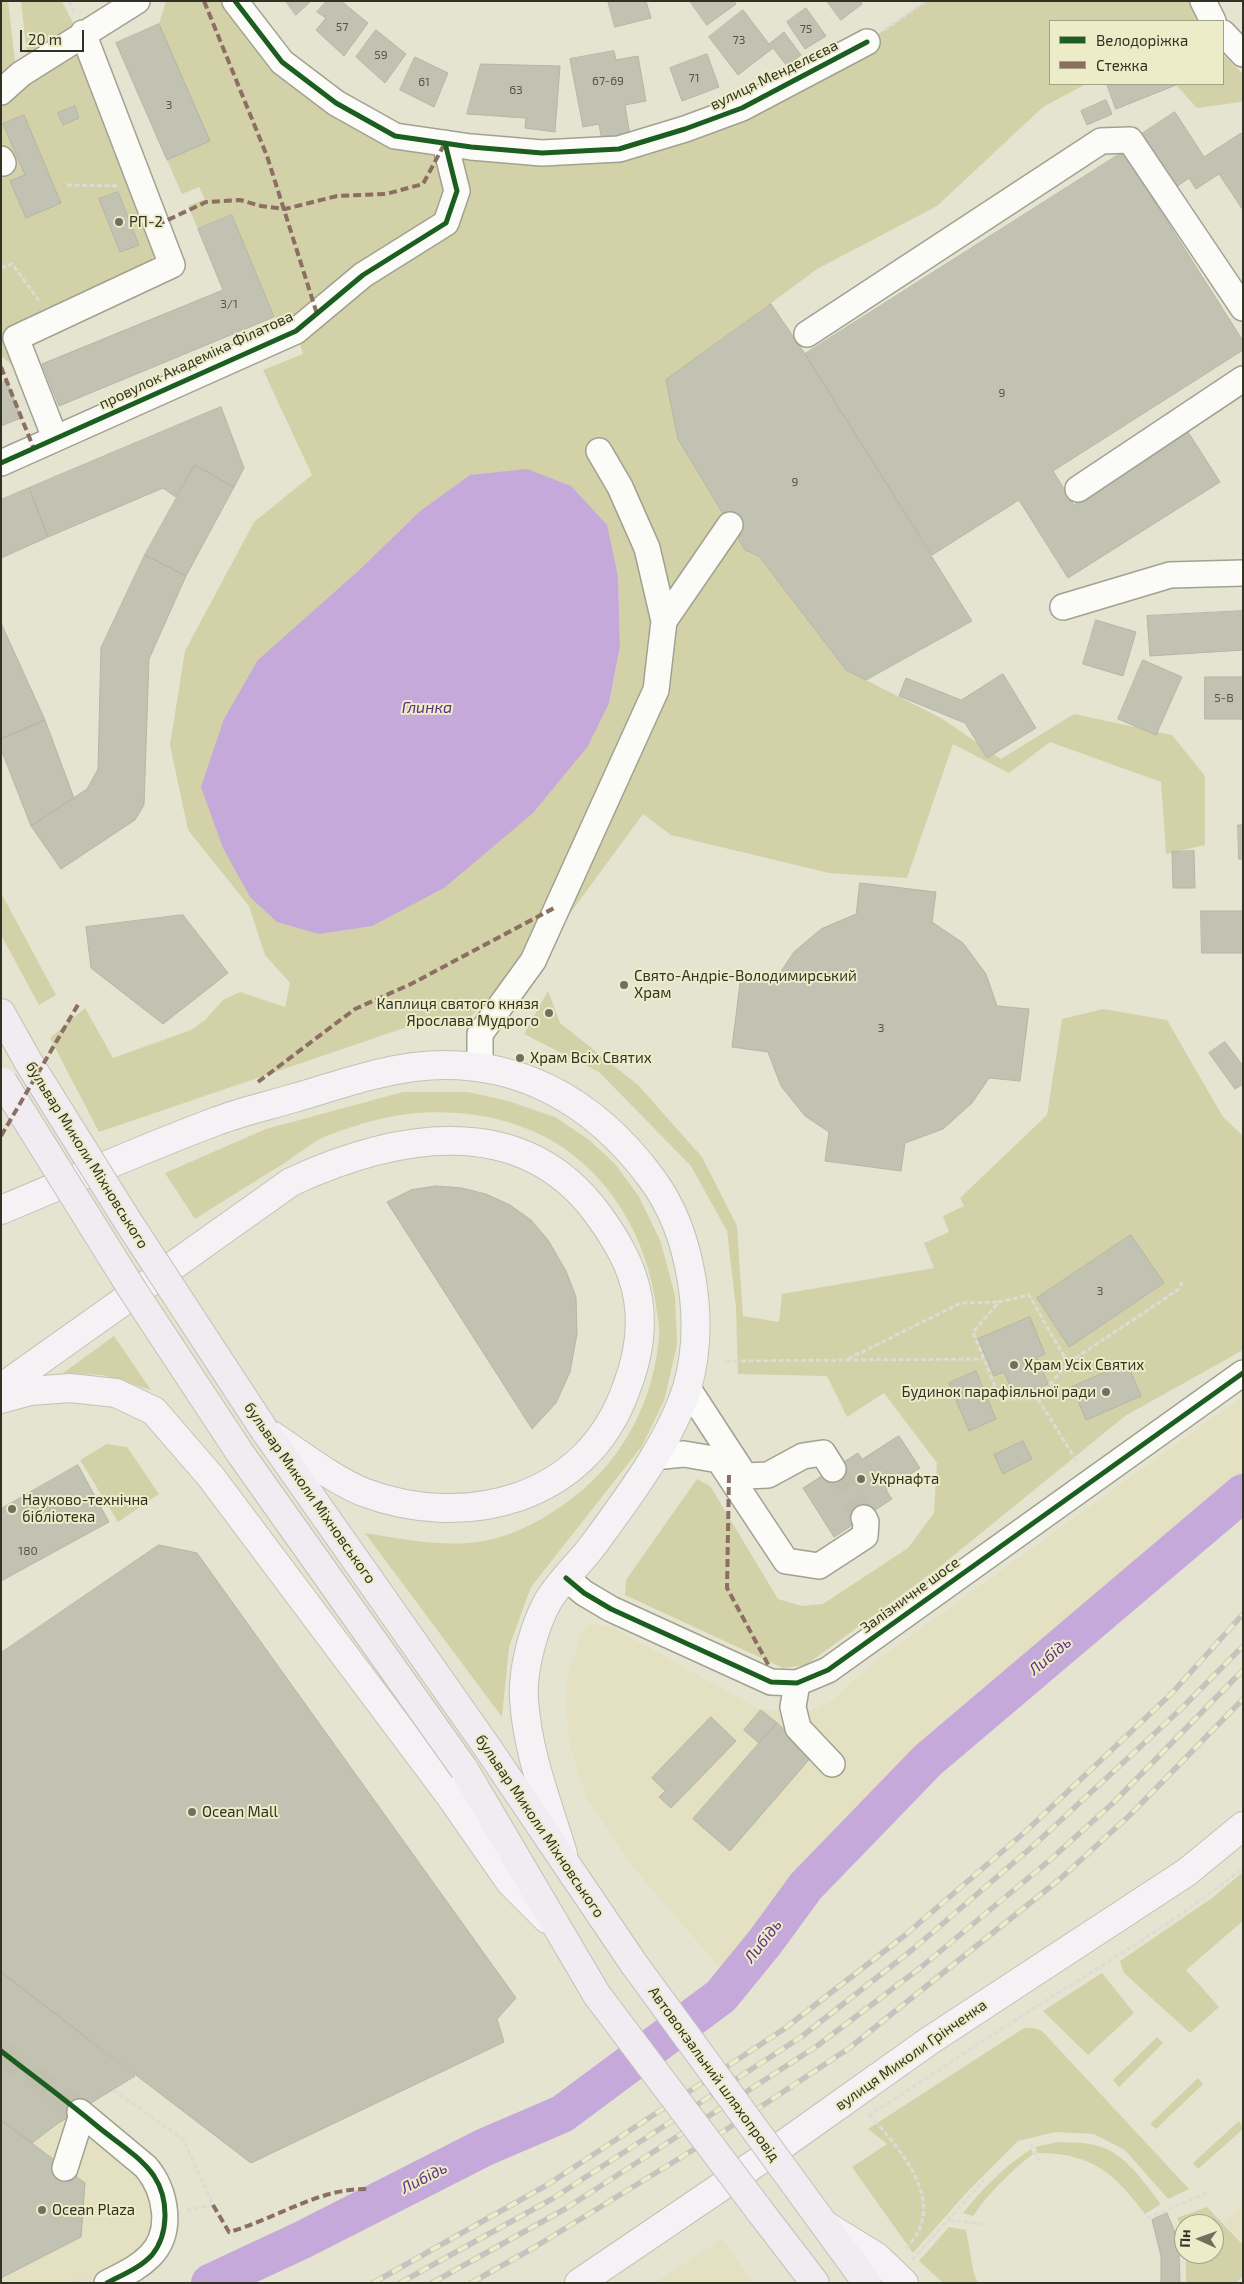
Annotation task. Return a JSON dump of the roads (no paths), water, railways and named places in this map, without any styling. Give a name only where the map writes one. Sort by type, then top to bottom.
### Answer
[{"type":"highway","name":"бульвар Миколи Міхновського","points":[[1,1012],[29,1063],[265,1431],[488,1746],[634,1964]]},
{"type":"highway","name":"бульвар Миколи Міхновського","points":[[2,1081],[132,1289],[240,1453],[464,1769],[597,1995],[808,2278]]},
{"type":"highway","name":"Автовокзальний шляхопровід","points":[[634,1964],[867,2283]]},
{"type":"main road","points":[[1,1210],[220,1120],[341,1085],[413,1068],[457,1066],[480,1068],[517,1076],[561,1093],[595,1118],[633,1153],[659,1188],[679,1230],[690,1273],[696,1314],[687,1387],[673,1422],[653,1457],[593,1546],[548,1601],[529,1650],[523,1696],[532,1752],[566,1864]]},
{"type":"main road","points":[[1,1388],[291,1182],[330,1164],[371,1151],[453,1140],[494,1144],[530,1156],[562,1176],[588,1202],[611,1232],[629,1264],[638,1300],[639,1335],[634,1368],[622,1401],[605,1431],[584,1457],[560,1476],[526,1494],[504,1502],[475,1508],[446,1509],[417,1506],[361,1491],[335,1477],[265,1431]]},
{"type":"main road","points":[[1,1399],[30,1391],[70,1388],[116,1393],[154,1411],[223,1493],[448,1793],[510,1882],[558,1931]]},
{"type":"main road","name":"вулиця Миколи Грінченка","points":[[579,2283],[784,2144],[929,2041],[1186,1872],[1243,1826]]},
{"type":"main road","points":[[823,2224],[877,2257],[908,2271]]},
{"type":"street","points":[[1,92],[21,74],[83,33],[137,1]]},
{"type":"street","name":"вулиця Менделєєва","points":[[235,1],[282,62],[336,103],[395,136],[542,153],[619,150],[685,129],[742,108],[868,42]]},
{"type":"street","points":[[1203,1],[1212,20]]},
{"type":"street","points":[[55,438],[16,338],[172,265],[83,33]]},
{"type":"street","points":[[1224,34],[1243,54]]},
{"type":"street","points":[[807,334],[1101,141],[1130,140],[1243,308]]},
{"type":"street","name":"провулок Академіка Філатова","points":[[1,463],[296,331],[362,275],[446,223],[457,191],[445,143]]},
{"type":"street","points":[[1078,489],[1236,386],[1243,379]]},
{"type":"street","points":[[480,1068],[480,1034],[532,961],[656,690],[664,621],[647,548],[620,487],[599,451]]},
{"type":"street","points":[[664,621],[730,525]]},
{"type":"street","points":[[1063,607],[1170,575],[1243,573]]},
{"type":"street","name":"Залізничне шосе","points":[[566,1578],[584,1593],[611,1609],[771,1682],[797,1683],[828,1670],[1243,1373]]},
{"type":"street","points":[[687,1387],[745,1476],[768,1475],[803,1456],[823,1452],[833,1469]]},
{"type":"street","points":[[653,1457],[684,1454],[719,1460],[786,1561],[819,1566],[865,1536],[866,1522],[864,1518]]},
{"type":"street","points":[[797,1683],[793,1707],[798,1728],[832,1764]]},
{"type":"street","points":[[65,2168],[81,2113],[146,2167],[154,2176],[162,2196],[165,2214],[163,2234],[152,2255],[136,2268],[98,2278]]},
{"type":"water","name":"Глинка","points":[[527,469],[571,486],[607,525],[618,577],[620,646],[609,703],[588,746],[533,813],[444,888],[372,926],[319,934],[277,922],[250,897],[223,848],[201,787],[224,719],[258,660],[356,573],[419,512],[470,475]]},
{"type":"waterway","name":"Либідь","points":[[210,2283],[302,2240],[485,2147],[562,2114],[721,1996],[765,1942],[806,1886],[928,1760],[1243,1493]]},
{"type":"tunnel","points":[[833,1469],[864,1518]]},
{"type":"tunnel","points":[[1,2051],[80,2112]]},
{"type":"railway","points":[[373,2283],[547,2185],[784,2029],[904,1936],[1025,1832],[1172,1693],[1243,1614]]},
{"type":"railway","points":[[400,2283],[552,2199],[801,2037],[912,1950],[1033,1846],[1182,1708],[1243,1646]]},
{"type":"railway","points":[[432,2283],[565,2209],[817,2046],[920,1968],[1050,1860],[1113,1803],[1243,1670]]},
{"type":"railway","points":[[471,2283],[535,2247],[724,2131],[848,2049],[1060,1879],[1130,1815],[1243,1699]]},
{"type":"place","name":"РП-2","points":[[119,222]]},
{"type":"place","name":"Свято-Андріє-Володимирський Храм","points":[[624,985]]},
{"type":"place","name":"Каплиця святого князя Ярослава Мудрого","points":[[549,1013]]},
{"type":"place","name":"Храм Всіх Святих","points":[[520,1058]]},
{"type":"place","name":"Храм Усіх Святих","points":[[1014,1365]]},
{"type":"place","name":"Будинок парафіяльної ради","points":[[1106,1392]]},
{"type":"place","name":"Укрнафта","points":[[861,1479]]},
{"type":"place","name":"Науково-технічна бібліотека","points":[[12,1509]]},
{"type":"place","name":"Ocean Mall","points":[[192,1812]]},
{"type":"place","name":"Ocean Plaza","points":[[42,2210]]}]
